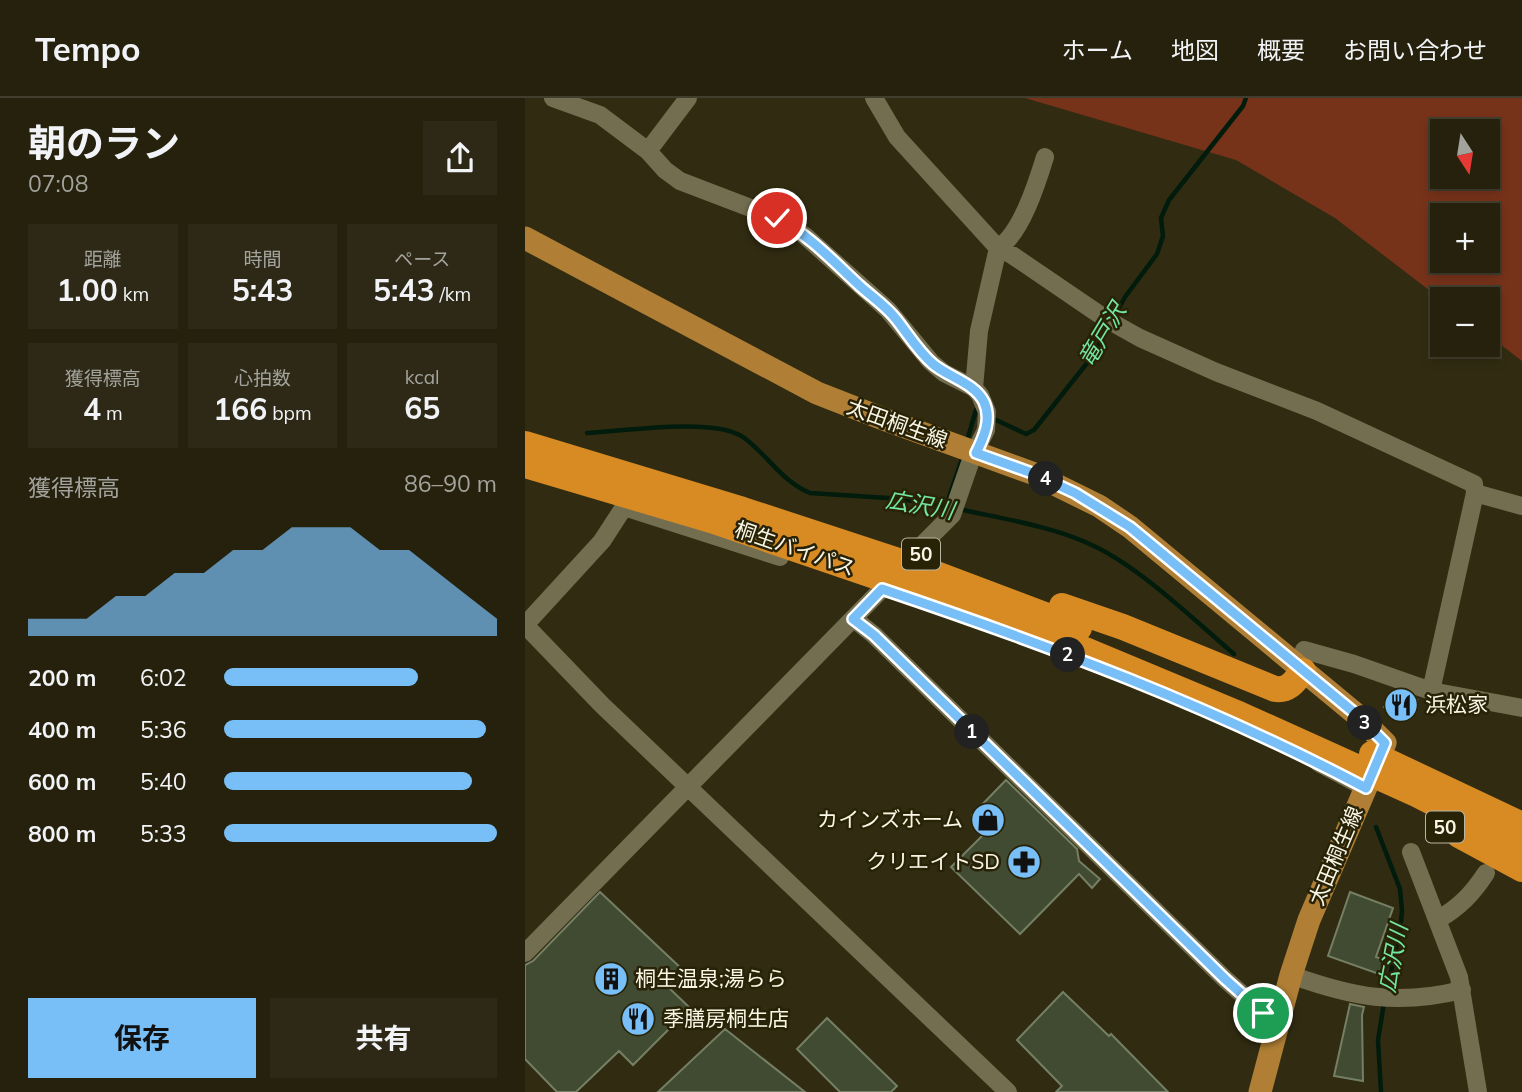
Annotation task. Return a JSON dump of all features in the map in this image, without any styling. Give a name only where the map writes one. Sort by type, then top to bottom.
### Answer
[{"type":"highway","name":"50","points":[[525,431],[912,555],[1123,627],[1264,686],[1283,690],[1292,685],[1303,671]]},
{"type":"highway","name":"桐生バイパス","points":[[525,444],[743,510],[920,568],[1057,628],[1423,777],[1522,825]]},
{"type":"highway","name":"桐生バイパス","points":[[525,465],[1057,628],[1378,777],[1522,848]]},
{"type":"highway","points":[[525,475],[624,507]]},
{"type":"highway","name":"50","points":[[1385,743],[1419,756],[1522,812]]},
{"type":"highway","name":"50","points":[[1366,788],[1418,812],[1522,869]]},
{"type":"main road","name":"太田桐生線","points":[[525,238],[817,393],[1054,483],[1112,515],[1357,715],[1385,743],[1331,864],[1291,975],[1260,1092]]},
{"type":"street","points":[[554,98],[600,115],[648,151],[665,170],[680,181],[777,218],[804,235],[888,310],[931,362],[944,373],[974,388],[985,404],[987,421],[982,440],[971,460],[953,510],[912,555]]},
{"type":"street","points":[[648,151],[688,98]]},
{"type":"street","points":[[874,98],[897,137],[998,248],[1105,319],[1216,372],[1317,411],[1474,484],[1475,493],[1431,691]]},
{"type":"street","points":[[974,388],[984,303],[998,248],[1007,242],[1020,220],[1036,186],[1045,157]]},
{"type":"street","points":[[1475,493],[1522,506]]},
{"type":"street","points":[[1008,1092],[602,705],[526,627],[602,541],[624,507],[882,589],[1013,634],[1143,684],[1281,744],[1366,788]]},
{"type":"street","points":[[525,953],[882,589]]},
{"type":"street","points":[[853,619],[874,635],[1263,1013],[1276,1031]]},
{"type":"street","points":[[1303,671],[1301,664],[1304,650],[1431,691],[1522,708]]},
{"type":"street","points":[[1411,852],[1455,963],[1462,990],[1478,1092]]},
{"type":"street","points":[[1437,920],[1455,910],[1474,891],[1486,873]]},
{"type":"street","points":[[1291,975],[1349,993],[1385,999],[1421,998],[1462,990]]},
{"type":"shaded area","points":[[1025,98],[1522,98],[1522,361],[1500,344],[1500,287],[1430,287],[1430,291],[1335,218],[1236,160]]},
{"type":"building","points":[[1395,691],[1417,700],[1403,720],[1384,707]]},
{"type":"building","points":[[1006,780],[1077,849],[1079,861],[1100,879],[1092,888],[1079,874],[1020,934],[951,867],[988,830],[972,815]]},
{"type":"building","name":"桐生温泉;湯らら","points":[[600,892],[684,971],[667,986],[690,1008],[633,1065],[619,1051],[576,1092],[557,1092],[525,1059],[525,965],[533,961]]},
{"type":"building","points":[[1350,892],[1393,908],[1376,957],[1384,960],[1379,974],[1328,956]]},
{"type":"building","points":[[1063,992],[1109,1036],[1111,1034],[1168,1092],[1056,1092],[1062,1086],[1017,1040]]},
{"type":"building","points":[[1350,1004],[1364,1007],[1363,1081],[1334,1076]]},
{"type":"building","points":[[827,1018],[897,1086],[891,1092],[840,1092],[797,1049]]},
{"type":"building","points":[[725,1029],[805,1092],[658,1092]]},
{"type":"waterway","name":"竜戸沢","points":[[1114,317],[1125,297],[1157,254],[1163,236],[1161,218],[1169,200],[1243,106],[1246,98]]},
{"type":"waterway","name":"竜戸沢","points":[[992,418],[1026,434],[1034,430],[1091,358],[1110,325]]},
{"type":"waterway","name":"竜戸沢","points":[[967,441],[976,410],[981,412]]},
{"type":"waterway","name":"広沢川","points":[[587,433],[691,426],[729,431],[743,437],[791,482],[810,493],[903,499],[951,508]]},
{"type":"waterway","name":"竜戸沢","points":[[946,506],[963,456]]},
{"type":"waterway","name":"広沢川","points":[[959,509],[1045,528],[1094,546],[1149,581],[1234,654]]},
{"type":"waterway","name":"広沢川","points":[[1376,827],[1400,889],[1402,911],[1386,994]]},
{"type":"waterway","name":"広沢川","points":[[1381,1092],[1378,1040],[1384,1003]]},
{"type":"place","name":"浜松家","points":[[1401,705]]},
{"type":"place","name":"カインズホーム","points":[[988,820]]},
{"type":"place","name":"クリエイトSD","points":[[1024,862]]},
{"type":"place","name":"桐生温泉;湯らら","points":[[611,979]]},
{"type":"place","name":"季膳房桐生店","points":[[638,1019]]},
{"type":"route","points":[[777,218],[804,235],[888,310],[931,362],[944,373],[974,388],[980,395],[985,404],[987,421],[976,453],[1032,473],[1075,493],[1130,527],[1357,715],[1385,743],[1366,788],[1281,744],[1143,684],[1013,634],[882,589],[853,619],[874,635],[1263,1013]]}]
